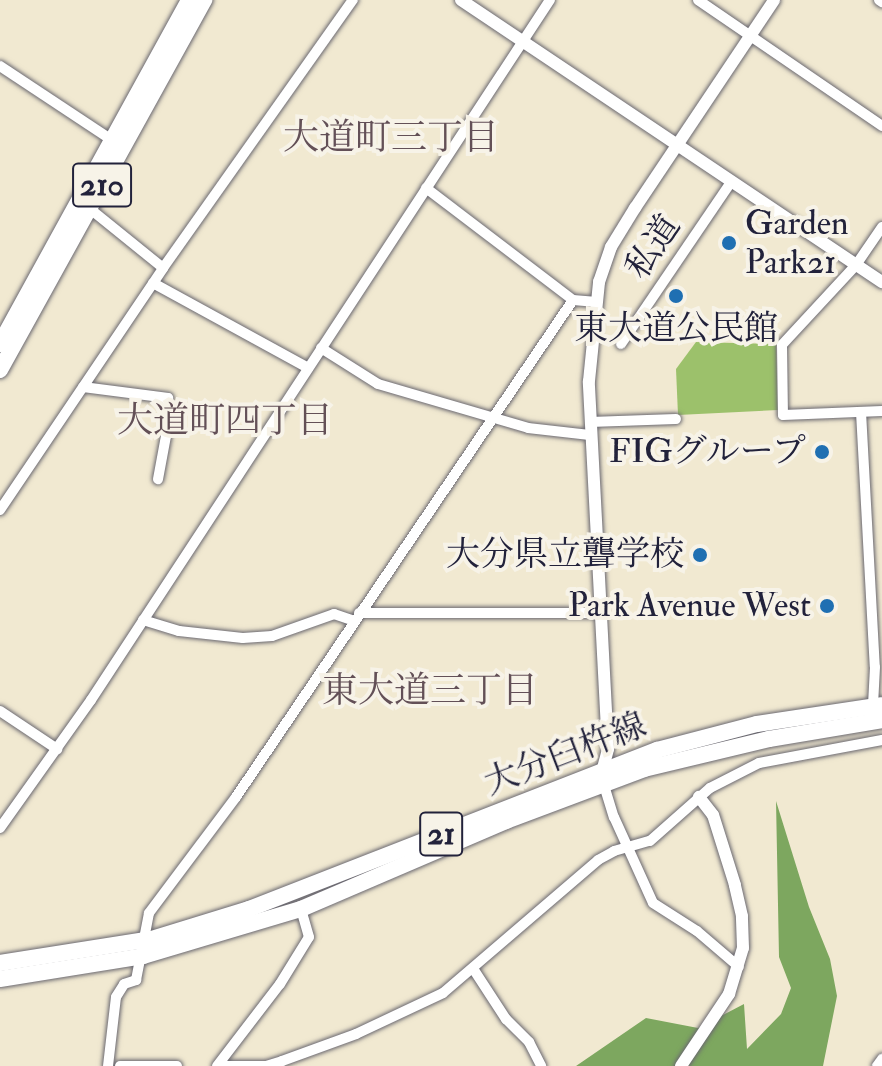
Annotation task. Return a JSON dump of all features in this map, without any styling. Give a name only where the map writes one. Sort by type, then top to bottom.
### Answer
[{"type":"main road","name":"210","points":[[0,344],[189,0]]},
{"type":"main road","name":"210","points":[[0,370],[204,0]]},
{"type":"main road","name":"大分臼杵線","points":[[0,963],[142,948],[308,889],[603,776],[802,732],[879,710]]},
{"type":"main road","name":"大分臼杵線","points":[[0,979],[301,909],[603,776]]},
{"type":"street","points":[[0,510],[163,268],[353,0]]},
{"type":"street","points":[[461,0],[882,282]]},
{"type":"street","points":[[0,828],[143,620],[550,0]]},
{"type":"street","points":[[698,0],[882,126]]},
{"type":"street","points":[[739,967],[697,931],[656,907],[627,848],[603,776],[608,749],[603,613],[590,429],[590,350],[597,302],[611,247],[774,0]]},
{"type":"street","points":[[0,66],[112,140]]},
{"type":"street","name":"私道","points":[[621,344],[731,182]]},
{"type":"street","points":[[426,188],[573,300],[597,302]]},
{"type":"street","points":[[89,208],[163,268]]},
{"type":"street","points":[[882,227],[856,265],[782,345],[783,415],[882,411]]},
{"type":"street","points":[[153,283],[308,368]]},
{"type":"street","points":[[108,1066],[116,997],[124,984],[136,980],[149,913],[236,797],[573,300]]},
{"type":"street","points":[[321,348],[378,384],[528,428],[590,429],[676,419]]},
{"type":"street","points":[[83,387],[168,398],[166,436],[158,479]]},
{"type":"street","points":[[861,412],[879,710]]},
{"type":"street","points":[[143,620],[179,631],[243,638],[272,636],[334,614],[357,617],[603,613]]},
{"type":"street","points":[[0,711],[57,749]]},
{"type":"street","points":[[218,1066],[266,1066],[356,1034],[443,993],[474,970],[598,860],[650,841],[719,783],[768,759],[882,740]]},
{"type":"street","points":[[681,1066],[717,1015],[739,967],[744,935],[741,907],[713,815],[699,797]]},
{"type":"street","points":[[218,1066],[280,984],[309,937],[301,909]]},
{"type":"street","points":[[474,970],[506,1019],[529,1042],[541,1066]]},
{"type":"street","points":[[877,1066],[882,1059]]},
{"type":"street","points":[[120,1066],[177,1066]]},
{"type":"green space","points":[[696,342],[776,344],[778,410],[678,415],[676,369]]},
{"type":"green space","points":[[776,801],[809,907],[830,959],[837,996],[823,1066],[576,1066],[646,1018],[698,1028],[744,1004],[747,1049],[781,1014],[791,988],[779,957]]},
{"type":"place","name":"Garden Park21","points":[[729,243]]},
{"type":"place","name":"東大道公民館","points":[[676,296]]},
{"type":"place","name":"FIGグループ","points":[[822,452]]},
{"type":"place","name":"大分県立聾学校","points":[[700,555]]},
{"type":"place","name":"Park Avenue West","points":[[827,606]]},
{"type":"district","name":"大道町三丁目","points":[[391,138]]},
{"type":"district","name":"大道町四丁目","points":[[225,421]]},
{"type":"district","name":"東大道三丁目","points":[[430,691]]}]
